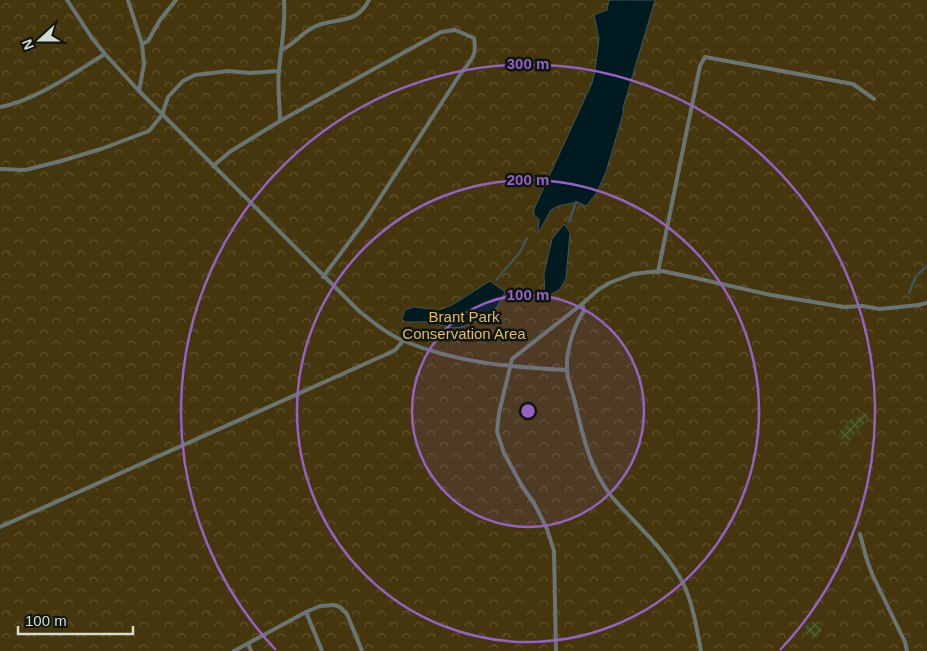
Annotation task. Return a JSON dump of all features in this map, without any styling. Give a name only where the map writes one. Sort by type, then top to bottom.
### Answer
[{"type":"lane","points":[[67,0],[92,38],[140,92],[359,312],[382,329],[403,341],[438,353],[461,359],[509,366],[567,370]]},
{"type":"lane","points":[[128,0],[142,44],[144,64],[140,92]]},
{"type":"lane","points":[[142,44],[148,41],[160,20],[176,0]]},
{"type":"lane","points":[[280,121],[279,71],[283,49],[284,0]]},
{"type":"lane","points":[[283,49],[318,25],[352,18],[363,11],[369,0]]},
{"type":"lane","points":[[213,166],[231,151],[280,121],[441,32],[456,30],[474,38],[475,52],[470,61],[367,218],[323,277]]},
{"type":"lane","points":[[0,107],[14,104],[41,92],[105,54]]},
{"type":"lane","points":[[658,272],[700,66],[706,57],[853,84],[874,99]]},
{"type":"lane","points":[[0,168],[25,170],[62,161],[149,131],[162,115],[168,97],[183,81],[195,75],[229,71],[279,71]]},
{"type":"lane","points":[[556,651],[554,551],[547,529],[504,453],[497,432],[499,413],[512,358],[598,290],[609,283],[633,274],[662,271],[771,295],[844,306],[863,306],[880,309],[927,303]]},
{"type":"lane","points":[[582,304],[584,312],[574,328],[567,370],[595,472],[611,496],[676,570],[684,584],[690,602],[701,651]]},
{"type":"lane","points":[[0,527],[387,354],[395,350],[403,341]]},
{"type":"lane","points":[[860,534],[872,574],[908,651]]},
{"type":"lane","points":[[234,651],[306,612],[320,606],[334,605],[340,607],[347,614],[362,651]]},
{"type":"lane","points":[[306,612],[322,651]]},
{"type":"lane","points":[[248,643],[251,651]]},
{"type":"green space","name":"Brant Park Conservation Area","points":[[0,0],[927,0],[927,651],[0,651]]},
{"type":"water","points":[[609,0],[655,0],[606,172],[596,194],[586,206],[578,202],[558,206],[551,210],[538,233],[539,219],[534,215],[534,209],[592,83],[599,39],[594,15],[607,10]]},
{"type":"water","points":[[564,224],[570,232],[566,279],[560,289],[545,298],[544,274],[552,239]]},
{"type":"water","points":[[490,281],[505,292],[497,307],[482,319],[453,328],[429,322],[405,322],[402,319],[405,310],[414,307],[439,310],[452,305]]},
{"type":"building","points":[[863,412],[869,418],[847,443],[837,435],[852,418],[855,420]]},
{"type":"building","points":[[810,622],[816,622],[821,627],[819,636],[810,638],[805,633],[805,627]]},
{"type":"waterway","points":[[569,222],[576,202]]},
{"type":"waterway","points":[[497,279],[520,252],[527,238]]},
{"type":"waterway","points":[[909,293],[916,276],[927,266]]}]
